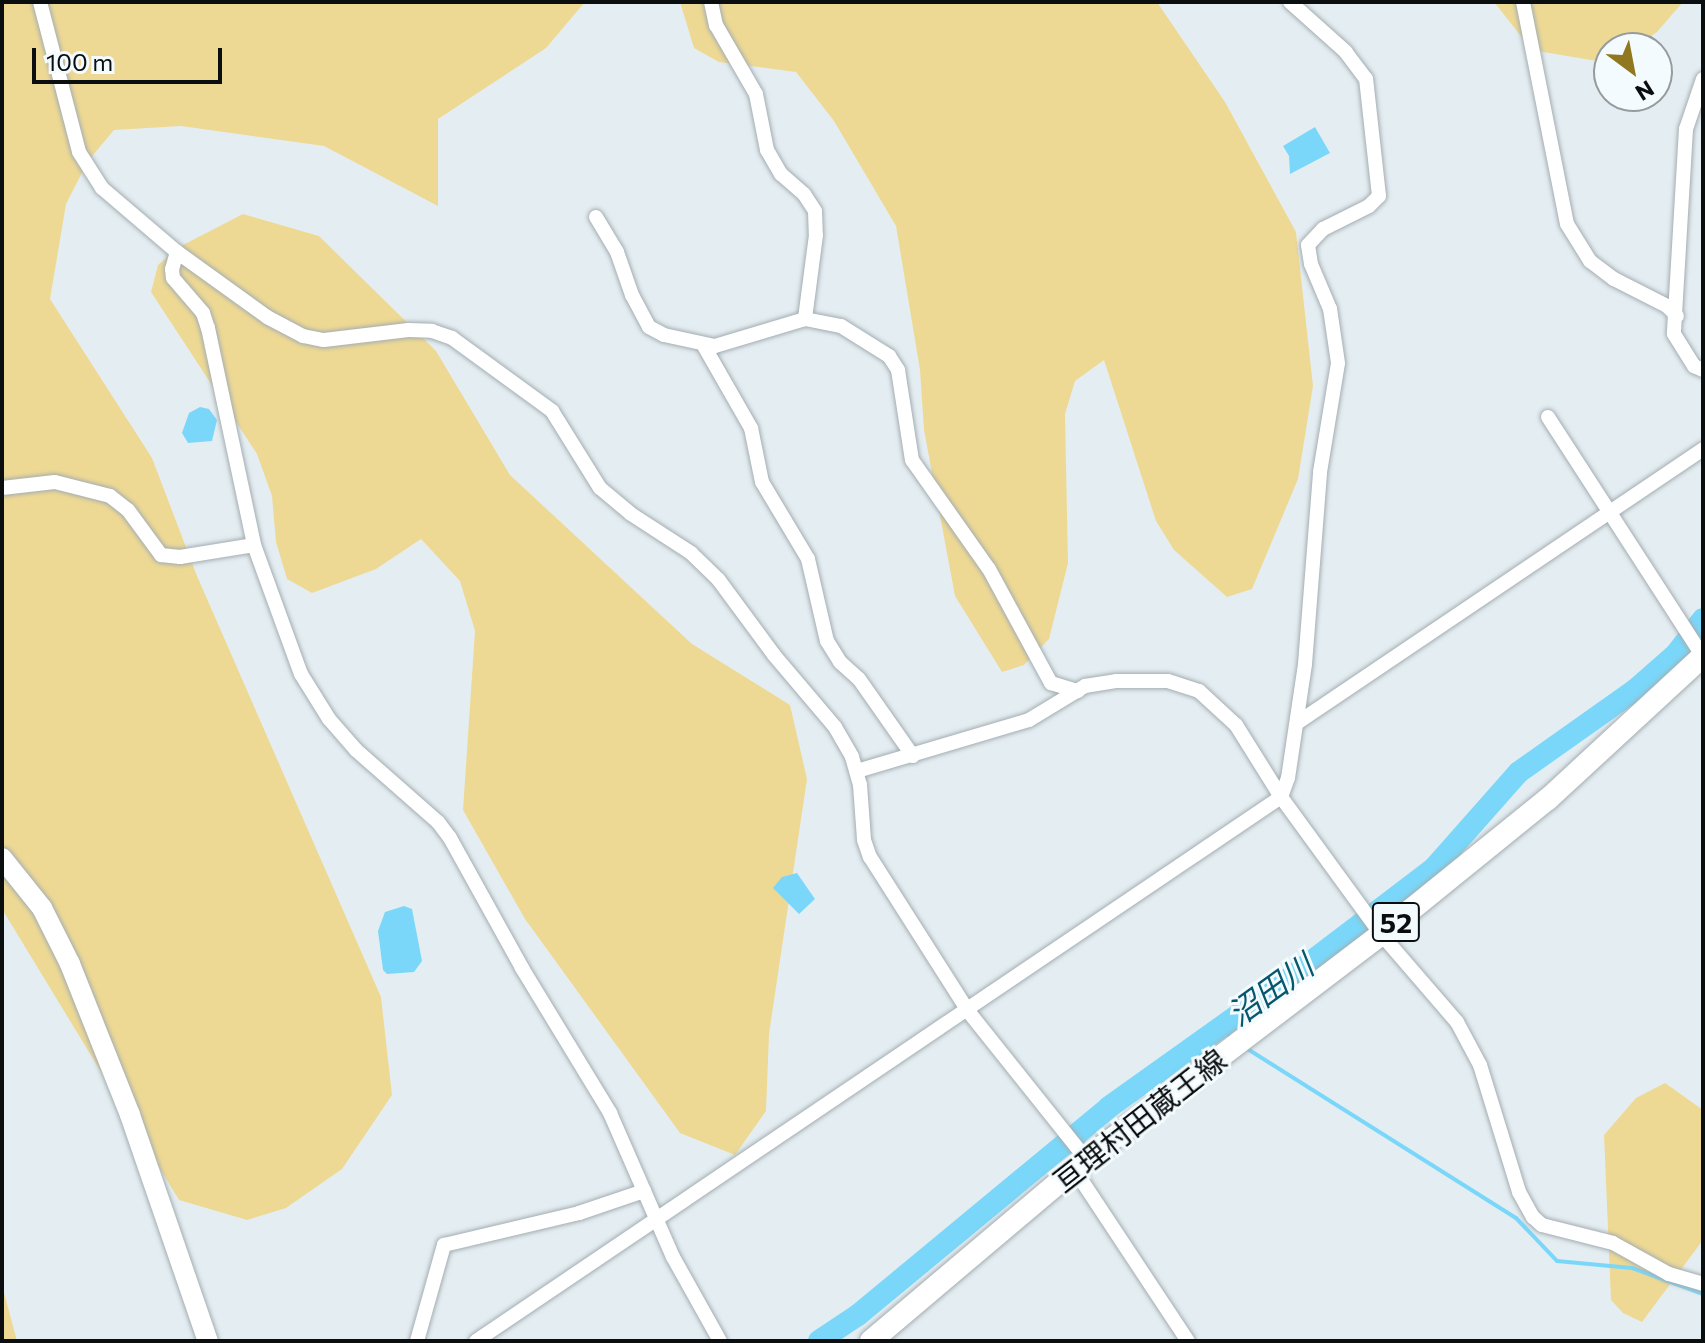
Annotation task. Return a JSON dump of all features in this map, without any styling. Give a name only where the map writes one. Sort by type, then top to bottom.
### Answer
[{"type":"main road","name":"亘理村田蔵王線","points":[[871,1341],[1080,1164],[1381,934],[1548,799],[1703,656]]},
{"type":"street","points":[[40,2],[79,152],[102,188],[177,252],[267,317],[303,336],[324,340],[408,330],[432,331],[452,338],[552,411],[600,488],[631,514],[691,553],[728,590],[774,655],[835,727],[857,771],[864,840],[870,857],[968,1011],[1080,1164],[1188,1341]]},
{"type":"street","points":[[711,2],[716,25],[756,94],[767,150],[781,174],[804,194],[815,211],[816,235],[805,319]]},
{"type":"street","points":[[476,1341],[658,1221],[1281,797],[1288,778],[1297,723],[1318,529],[1320,472],[1338,363],[1330,309],[1311,264],[1308,245],[1323,229],[1369,206],[1379,196],[1366,79],[1346,52],[1290,2]]},
{"type":"street","points":[[1523,2],[1567,224],[1590,261],[1677,316]]},
{"type":"street","points":[[1703,79],[1686,129],[1679,203],[1674,334],[1694,366],[1703,370]]},
{"type":"street","points":[[596,217],[617,252],[632,295],[649,327],[664,335],[704,346],[805,319],[841,326],[889,356],[898,370],[912,460],[980,556],[1051,683],[1078,691]]},
{"type":"street","points":[[177,252],[173,278],[203,313],[208,328],[254,545],[301,674],[329,719],[356,750],[438,822],[450,838],[522,968],[610,1113],[658,1221],[720,1341]]},
{"type":"street","points":[[704,346],[751,428],[762,482],[808,559],[827,641],[840,662],[859,679],[913,756]]},
{"type":"street","points":[[1548,417],[1703,656]]},
{"type":"street","points":[[1297,723],[1703,449]]},
{"type":"street","points":[[2,488],[55,482],[110,496],[128,510],[161,555],[180,557],[254,545]]},
{"type":"street","points":[[857,771],[1029,720],[1078,691],[1116,681],[1168,681],[1199,691],[1236,725],[1281,797],[1381,934],[1457,1022],[1480,1065],[1519,1192],[1533,1217],[1542,1225],[1613,1243],[1669,1274],[1703,1284]]},
{"type":"street","points":[[2,858],[42,908],[70,964],[130,1115],[208,1341]]},
{"type":"street","points":[[417,1341],[444,1245],[565,1217],[644,1191]]},
{"type":"shaded area","points":[[2,2],[585,2],[546,48],[438,119],[438,206],[324,146],[181,126],[114,130],[88,161],[66,204],[50,299],[152,458],[197,576],[381,997],[392,1095],[342,1169],[286,1208],[247,1220],[179,1200],[2,909]]},
{"type":"shaded area","points":[[680,2],[1157,2],[1225,102],[1296,232],[1313,386],[1298,479],[1252,589],[1227,597],[1174,550],[1156,521],[1104,360],[1075,381],[1065,414],[1068,563],[1049,639],[1024,665],[1002,672],[955,596],[924,430],[920,370],[896,226],[834,121],[796,72],[719,62],[694,48]]},
{"type":"shaded area","points":[[1494,2],[1683,2],[1657,32],[1593,32],[1593,60],[1543,52],[1524,40]]},
{"type":"shaded area","points":[[243,214],[319,236],[436,351],[510,475],[692,644],[790,705],[807,779],[769,1034],[766,1111],[735,1155],[680,1133],[525,919],[463,810],[475,631],[460,581],[421,539],[376,569],[312,593],[287,579],[276,542],[272,496],[257,454],[151,292],[158,265],[179,247]]},
{"type":"shaded area","points":[[1665,1083],[1703,1110],[1703,1240],[1642,1322],[1623,1313],[1611,1300],[1604,1135],[1636,1098]]},
{"type":"shaded area","points":[[2,1285],[17,1341],[2,1341]]},
{"type":"water","points":[[1315,127],[1330,153],[1290,174],[1289,156],[1283,146]]},
{"type":"water","points":[[200,407],[209,409],[217,420],[212,441],[188,443],[182,433],[189,413]]},
{"type":"water","points":[[797,873],[815,899],[799,914],[773,888],[782,877]]},
{"type":"water","points":[[404,906],[412,909],[422,961],[414,972],[387,974],[383,970],[378,931],[385,912]]},
{"type":"waterway","name":"沼田川","points":[[819,1341],[858,1315],[1109,1107],[1287,980],[1434,868],[1519,772],[1635,690],[1676,654],[1703,619]]},
{"type":"waterway","points":[[1220,1029],[1233,1038]]},
{"type":"waterway","points":[[1246,1048],[1516,1218],[1557,1261],[1632,1268],[1703,1294]]}]
